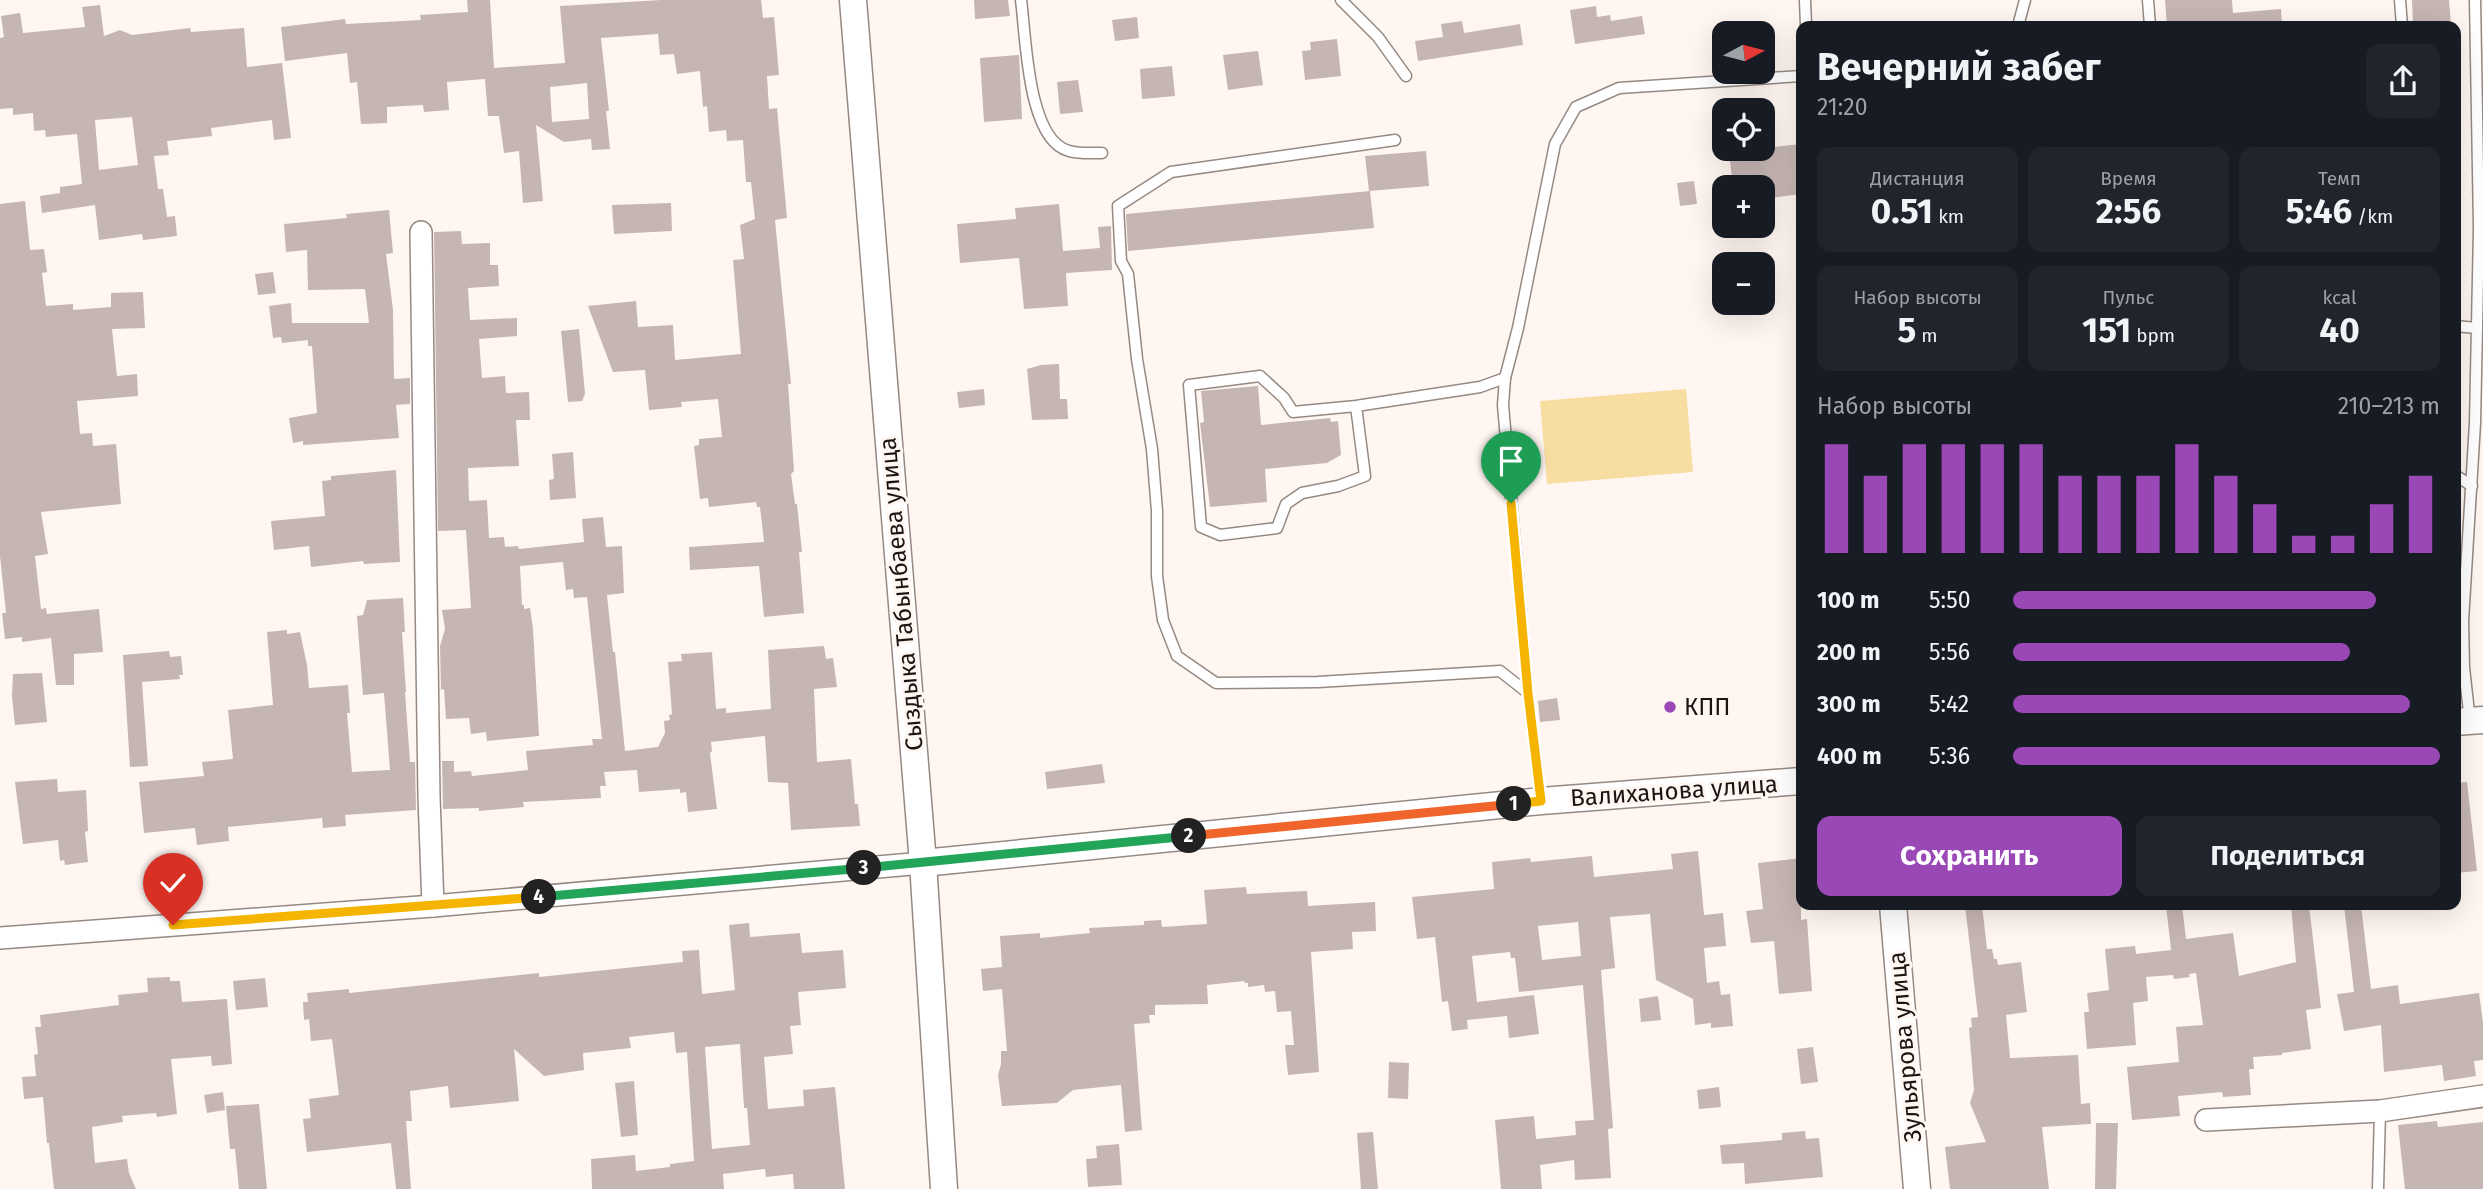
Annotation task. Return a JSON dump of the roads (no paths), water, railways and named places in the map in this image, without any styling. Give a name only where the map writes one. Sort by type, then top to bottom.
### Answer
[{"type":"street","name":"Сыздыка Табынбаева улица","points":[[853,0],[923,863],[943,1189]]},
{"type":"street","points":[[421,232],[428,770],[433,906]]},
{"type":"street","name":"Валиханова улица","points":[[0,938],[433,906],[923,863],[1541,801],[1796,781]]},
{"type":"street","name":"Зульярова улица","points":[[1893,910],[1917,1189]]},
{"type":"street","points":[[2206,1120],[2380,1111],[2483,1096]]},
{"type":"lane","points":[[1021,0],[1033,97],[1045,133],[1067,151],[1102,153]]},
{"type":"lane","points":[[1341,0],[1378,37],[1406,76]]},
{"type":"lane","points":[[1805,0],[1805,21]]},
{"type":"lane","points":[[2020,21],[2026,0]]},
{"type":"lane","points":[[2026,0],[2028,21]]},
{"type":"lane","points":[[2148,0],[2150,21]]},
{"type":"lane","points":[[2400,0],[2402,21]]},
{"type":"lane","points":[[2469,721],[2463,621],[2472,486],[2479,228],[2475,0]]},
{"type":"lane","points":[[1541,801],[1528,693],[1503,405],[1505,378],[1518,328],[1555,144],[1576,107],[1619,88],[1796,76]]},
{"type":"lane","points":[[1395,140],[1171,172],[1118,206],[1121,261],[1128,274],[1137,359],[1152,449],[1157,511],[1157,576],[1163,620],[1177,656],[1216,683],[1318,682],[1500,671],[1528,693]]},
{"type":"lane","points":[[2461,327],[2477,328]]},
{"type":"lane","points":[[1356,406],[1365,476],[1338,486],[1302,493],[1286,505],[1277,528],[1220,535],[1201,527],[1189,385],[1260,376],[1293,412],[1356,406],[1480,387],[1505,378]]},
{"type":"lane","points":[[2461,479],[2472,486]]},
{"type":"lane","points":[[2378,1189],[2380,1111]]},
{"type":"place","name":"КПП","points":[[1670,707]]}]
